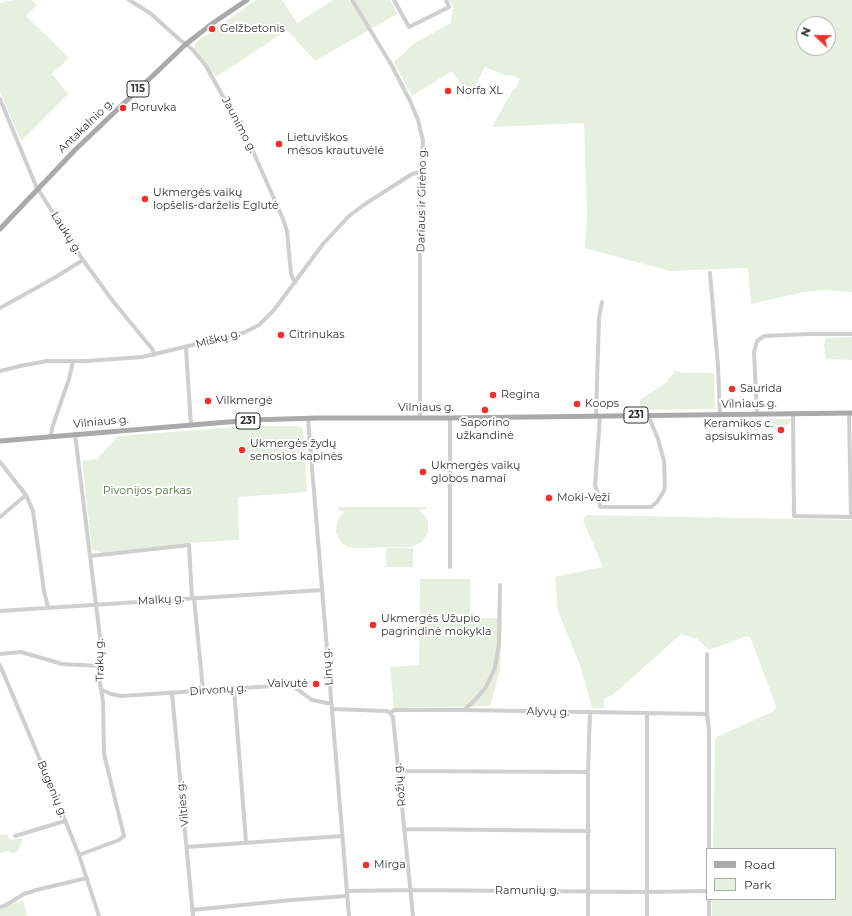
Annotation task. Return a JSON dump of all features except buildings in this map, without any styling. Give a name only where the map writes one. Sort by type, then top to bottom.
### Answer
[{"type":"main road","name":"Antakalnio g.","points":[[0,229],[75,150],[186,44],[213,23],[247,0]]},
{"type":"main road","name":"Vilniaus g.","points":[[0,441],[252,420],[850,413]]},
{"type":"street","name":"Jaunimo g.","points":[[129,0],[150,14],[192,49],[206,66],[252,149],[276,203],[287,231],[291,274],[295,283]]},
{"type":"street","name":"Dariaus ir Girėno g.","points":[[352,0],[392,66],[418,120],[423,141],[421,172],[420,418]]},
{"type":"street","points":[[394,0],[409,26],[449,7],[446,0]]},
{"type":"street","name":"Laukų g.","points":[[0,99],[38,189],[83,260],[112,300],[153,350],[154,355]]},
{"type":"street","name":"Miškų g.","points":[[0,371],[47,361],[123,359],[154,355],[243,333],[258,325],[274,310],[323,244],[349,216],[412,174],[421,172]]},
{"type":"street","points":[[0,308],[83,260]]},
{"type":"street","points":[[710,273],[718,366],[720,415]]},
{"type":"street","points":[[602,302],[599,317],[598,416],[595,486],[600,507],[651,507],[657,502],[664,491],[664,461],[658,439],[648,415]]},
{"type":"street","points":[[757,414],[754,352],[757,342],[764,336],[852,334]]},
{"type":"street","points":[[186,348],[191,425]]},
{"type":"street","points":[[51,436],[52,428],[70,379],[73,361]]},
{"type":"street","points":[[793,413],[794,516],[852,517],[850,413]]},
{"type":"street","points":[[450,418],[450,567]]},
{"type":"street","name":"Linų g.","points":[[308,419],[349,916]]},
{"type":"street","name":"Trakų g.","points":[[75,434],[100,637],[99,685],[102,690],[104,754],[124,836],[120,840],[79,855]]},
{"type":"street","points":[[0,462],[26,495],[33,511],[44,591],[48,607]]},
{"type":"street","points":[[0,517],[26,495]]},
{"type":"street","points":[[91,556],[189,545],[203,690]]},
{"type":"street","points":[[463,710],[476,699],[486,687],[495,668],[499,643],[500,585]]},
{"type":"street","name":"Malkų g.","points":[[0,611],[322,590]]},
{"type":"street","points":[[0,654],[21,652],[62,664],[99,666]]},
{"type":"street","points":[[707,654],[707,714],[709,730],[709,848]]},
{"type":"street","name":"Bugenių g.","points":[[0,665],[66,821],[99,916]]},
{"type":"street","name":"Dirvonų g.","points":[[102,690],[121,696],[288,685],[294,687],[312,700],[331,703]]},
{"type":"street","points":[[234,689],[246,842]]},
{"type":"street","name":"Vilties g.","points":[[172,693],[193,916]]},
{"type":"street","points":[[332,710],[379,711],[390,713]]},
{"type":"street","name":"Alyvų g.","points":[[390,713],[394,710],[463,710],[707,714]]},
{"type":"street","points":[[588,916],[588,772],[590,712]]},
{"type":"street","name":"Rožių g.","points":[[390,713],[393,717],[413,916]]},
{"type":"street","points":[[647,713],[648,916]]},
{"type":"street","points":[[398,771],[588,772]]},
{"type":"street","points":[[15,836],[66,821]]},
{"type":"street","points":[[404,829],[589,831]]},
{"type":"street","points":[[187,847],[342,836]]},
{"type":"street","points":[[0,907],[24,894],[87,878]]},
{"type":"street","name":"Ramunių g.","points":[[347,891],[706,891]]},
{"type":"street","points":[[192,910],[348,896]]},
{"type":"street","points":[[709,900],[709,916]]},
{"type":"green space","points":[[14,0],[32,0],[37,5],[26,16],[69,58],[52,74],[68,94],[21,141],[0,91],[0,3]]},
{"type":"green space","points":[[256,0],[282,0],[297,23],[333,0],[348,0],[350,3],[355,0],[390,0],[397,14],[315,61],[287,30],[216,77],[195,49],[195,43]]},
{"type":"green space","points":[[449,0],[852,0],[852,292],[829,290],[804,292],[751,304],[748,268],[669,271],[585,248],[587,214],[584,123],[492,127],[514,88],[516,89],[520,79],[512,75],[507,76],[485,67],[469,98],[452,71],[412,96],[394,62],[416,42],[451,23],[453,7]]},
{"type":"green space","points":[[852,337],[852,360],[826,359],[824,345],[826,338]]},
{"type":"green space","points":[[675,371],[686,373],[714,373],[715,409],[640,410],[640,400],[667,382]]},
{"type":"green space","points":[[765,419],[791,419],[791,421],[787,425],[773,425],[768,423]]},
{"type":"green space","name":"Pivonijos parkas","points":[[250,426],[299,426],[303,429],[307,492],[238,497],[239,540],[188,543],[103,553],[92,549],[82,461],[97,459],[118,436]]},
{"type":"green space","points":[[339,507],[427,507],[427,509],[419,510],[426,517],[428,522],[428,533],[422,542],[412,547],[348,547],[342,543],[336,533],[337,521],[345,511],[339,511]]},
{"type":"green space","points":[[587,515],[852,520],[852,916],[712,916],[712,900],[836,900],[836,848],[713,848],[715,740],[717,737],[774,711],[776,706],[750,637],[747,636],[709,650],[697,639],[681,634],[614,694],[604,699],[604,708],[592,708],[581,668],[558,611],[555,577],[603,567],[583,520]]},
{"type":"green space","points":[[386,548],[413,548],[413,567],[386,567]]},
{"type":"green space","points":[[420,579],[470,579],[470,618],[502,618],[500,670],[490,706],[394,708],[390,667],[419,665]]},
{"type":"green space","points":[[7,834],[10,840],[22,838],[22,842],[17,852],[12,853],[7,851],[0,853],[0,835]]},
{"type":"green space","points":[[23,900],[27,916],[0,916],[0,908]]},
{"type":"place","name":"Gelžbetonis","points":[[212,29]]},
{"type":"place","name":"Norfa XL","points":[[448,91]]},
{"type":"place","name":"Poruvka","points":[[123,108]]},
{"type":"place","name":"Lietuviškos mėsos krautuvėlė","points":[[279,144]]},
{"type":"place","name":"Ukmergės vaikų lopšelis-darželis Eglutė","points":[[145,199]]},
{"type":"place","name":"Citrinukas","points":[[281,335]]},
{"type":"place","name":"Saurida","points":[[732,389]]},
{"type":"place","name":"Regina","points":[[493,395]]},
{"type":"place","name":"Vilkmergė","points":[[208,401]]},
{"type":"place","name":"Koops","points":[[577,404]]},
{"type":"place","name":"Saporino užkandinė","points":[[485,410]]},
{"type":"place","name":"Keramikos c. apsisukimas","points":[[781,430]]},
{"type":"place","name":"Ukmergės žydų senosios kapinės","points":[[242,450]]},
{"type":"place","name":"Ukmergės vaikų globos namai","points":[[423,472]]},
{"type":"place","name":"Moki-Veži","points":[[549,498]]},
{"type":"place","name":"Ukmergės Užupio pagrindinė mokykla","points":[[373,625]]},
{"type":"place","name":"Vaivutė","points":[[316,684]]},
{"type":"place","name":"Mirga","points":[[366,865]]}]
